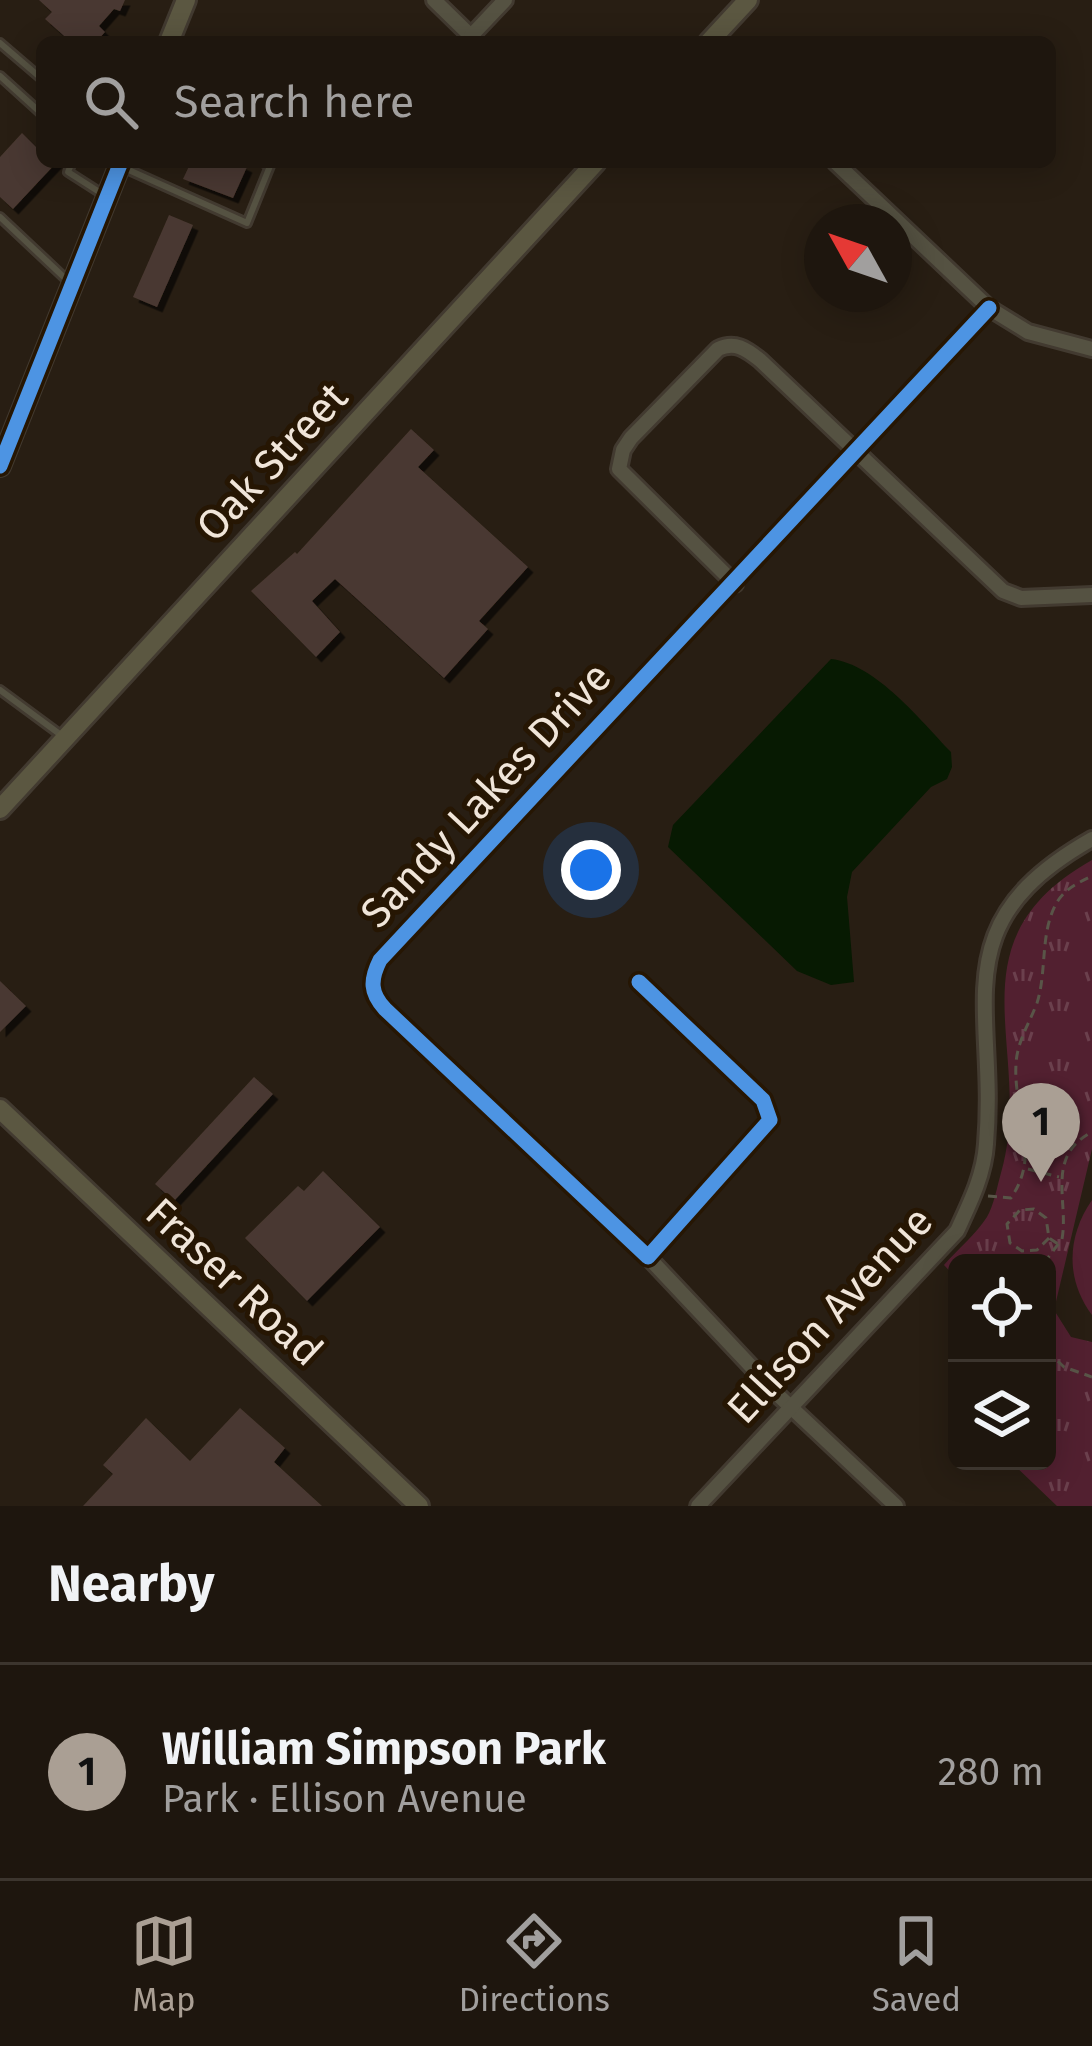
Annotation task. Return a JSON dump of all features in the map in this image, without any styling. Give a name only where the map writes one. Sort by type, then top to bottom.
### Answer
[{"type":"main road","points":[[171,36],[186,0]]},
{"type":"main road","points":[[715,36],[748,0]]},
{"type":"main road","points":[[0,466],[118,168]]},
{"type":"main road","name":"Oak Street","points":[[0,809],[590,168]]},
{"type":"main road","name":"Fraser Road","points":[[0,1109],[419,1506]]},
{"type":"street","points":[[434,0],[471,36]]},
{"type":"street","points":[[476,36],[505,0]]},
{"type":"street","points":[[841,168],[989,308],[1028,332],[1092,349]]},
{"type":"street","name":"Sandy Lakes Drive","points":[[896,1506],[791,1407],[648,1257],[386,1010],[372,989],[373,974],[380,960],[989,308]]},
{"type":"street","points":[[735,584],[623,477],[619,460],[632,438],[718,349],[738,345],[760,360],[1011,596],[1092,596]]},
{"type":"street","name":"Ellison Avenue","points":[[698,1506],[957,1231],[975,1193],[986,1146],[984,970],[996,927],[1027,886],[1061,856],[1092,838]]},
{"type":"street","points":[[639,982],[770,1109],[765,1130],[648,1257]]},
{"type":"lane","points":[[2,47],[36,74]]},
{"type":"lane","points":[[0,76],[36,109]]},
{"type":"lane","points":[[70,168],[68,172],[107,197]]},
{"type":"lane","points":[[129,168],[247,223],[269,168]]},
{"type":"lane","points":[[0,217],[72,285]]},
{"type":"lane","points":[[0,690],[66,739]]},
{"type":"path","points":[[1011,1198],[1026,1168],[1028,1139],[1016,1079],[1019,1044],[1040,989],[1051,915],[1063,894],[1092,876]]},
{"type":"path","points":[[1052,1254],[1064,1230],[1061,1178],[1071,1152],[1092,1132]]},
{"type":"path","points":[[1026,1168],[1061,1178]]},
{"type":"path","points":[[983,1195],[1011,1198],[1020,1210],[1041,1213],[1049,1225],[1049,1238],[1037,1250],[1016,1248],[1006,1231],[1010,1218],[1020,1210]]},
{"type":"path","points":[[1049,1238],[1060,1245]]},
{"type":"path","points":[[1056,1359],[1092,1377]]},
{"type":"green space","points":[[1092,860],[1092,1149],[1056,1302],[1056,1254],[954,1254],[987,1217],[1001,1173],[1009,1128],[1008,963],[1021,927],[1047,892]]},
{"type":"green space","points":[[1092,1200],[1092,1315],[1077,1287],[1072,1258],[1078,1228]]},
{"type":"green space","points":[[1056,1313],[1071,1337],[1092,1342],[1092,1506],[1057,1506],[1019,1470],[1056,1470]]},
{"type":"shaded area","points":[[831,659],[865,671],[897,696],[951,752],[952,767],[947,779],[931,787],[852,872],[847,897],[854,982],[831,985],[797,971],[668,847],[673,825]]},
{"type":"building","points":[[39,0],[125,0],[120,11],[114,9],[99,26],[105,32],[101,36],[64,36],[45,19],[52,12]]},
{"type":"building","points":[[22,133],[36,147],[36,168],[51,168],[13,209],[0,197],[0,157]]},
{"type":"building","points":[[188,168],[247,168],[233,198],[183,179]]},
{"type":"building","points":[[169,215],[193,225],[157,307],[133,297]]},
{"type":"building","points":[[411,429],[434,450],[418,467],[528,567],[479,621],[488,629],[444,678],[335,579],[312,601],[340,632],[316,657],[251,591],[297,554]]},
{"type":"building","points":[[0,981],[26,1006],[0,1032]]},
{"type":"building","points":[[254,1077],[273,1094],[174,1201],[155,1184]]},
{"type":"building","points":[[323,1171],[380,1227],[307,1301],[245,1238],[298,1186],[304,1191]]},
{"type":"building","points":[[240,1408],[285,1448],[274,1462],[322,1506],[83,1506],[113,1474],[103,1465],[146,1418],[190,1461]]},
{"type":"cycle path","points":[[0,466],[119,168]]},
{"type":"cycle path","points":[[639,982],[763,1100],[770,1120],[648,1257],[385,1009],[374,992],[377,967],[989,308]]},
{"type":"place","name":"William Simpson Park","points":[[1041,1182]]}]
